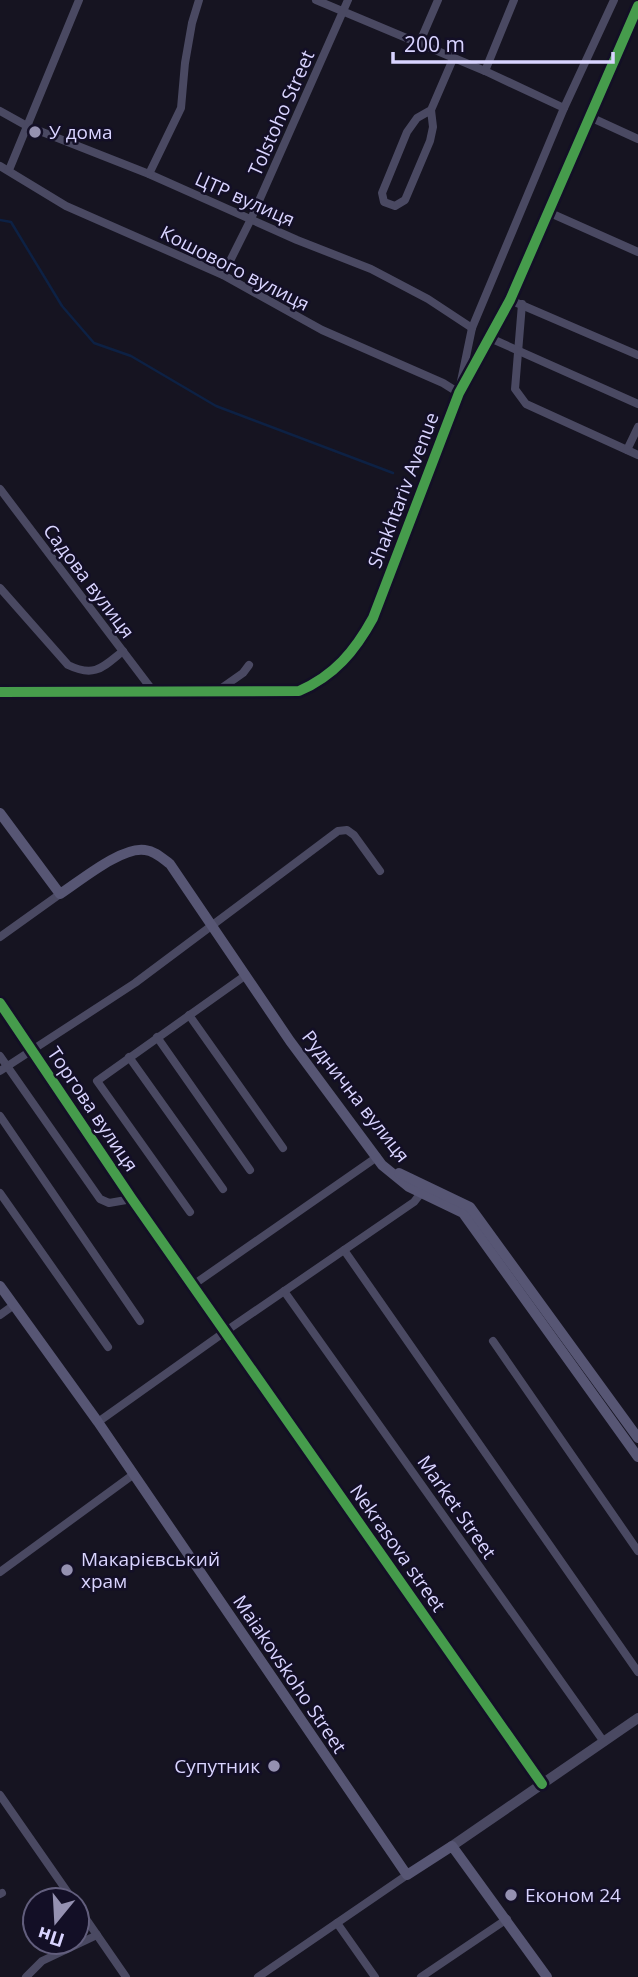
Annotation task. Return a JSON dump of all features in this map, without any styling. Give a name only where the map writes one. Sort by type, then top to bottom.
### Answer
[{"type":"main road","points":[[0,813],[60,894]]},
{"type":"main road","name":"Руднична вулиця","points":[[60,894],[117,857],[133,850],[158,854],[170,864],[290,1041],[379,1161],[409,1187],[463,1213],[638,1457]]},
{"type":"main road","points":[[379,1161],[470,1207],[638,1438]]},
{"type":"main road","name":"Maiakovskoho Street","points":[[0,1286],[134,1474],[407,1875]]},
{"type":"main road","points":[[407,1875],[452,1846],[547,1977]]},
{"type":"street","points":[[9,170],[79,0]]},
{"type":"street","points":[[149,174],[181,108],[185,63],[199,0]]},
{"type":"street","points":[[316,0],[485,71],[564,108]]},
{"type":"street","name":"Tolstoho Street","points":[[223,275],[251,219],[348,0]]},
{"type":"street","points":[[419,44],[438,0]]},
{"type":"street","points":[[485,71],[514,0]]},
{"type":"street","name":"Shakhtariv Avenue","points":[[0,692],[299,691],[327,677],[354,649],[373,618],[458,393],[472,328],[564,108],[614,0]]},
{"type":"street","name":"Shakhtariv Avenue","points":[[458,393],[510,300],[638,6]]},
{"type":"street","points":[[628,30],[638,33]]},
{"type":"street","points":[[431,110],[417,118],[407,132],[382,192],[384,202],[395,206],[405,200],[430,141],[433,127],[431,110],[453,59]]},
{"type":"street","name":"ЦТР вулиця","points":[[0,111],[27,126],[149,174],[371,270],[428,299],[472,328]]},
{"type":"street","points":[[590,117],[638,139]]},
{"type":"street","name":"Кошового вулиця","points":[[0,166],[66,206],[223,275],[322,330],[443,383],[458,393]]},
{"type":"street","points":[[548,212],[638,252]]},
{"type":"street","points":[[510,300],[638,355]]},
{"type":"street","points":[[522,304],[514,389],[526,404],[638,455]]},
{"type":"street","points":[[490,338],[638,404]]},
{"type":"street","points":[[627,450],[638,427]]},
{"type":"street","name":"Садова вулиця","points":[[0,489],[153,691]]},
{"type":"street","points":[[0,588],[68,665],[80,671],[97,671],[123,651]]},
{"type":"street","points":[[216,692],[243,673],[249,665]]},
{"type":"street","points":[[4,1068],[135,983],[338,831],[347,830],[354,835],[380,872]]},
{"type":"street","name":"Руднична вулиця","points":[[0,937],[60,894]]},
{"type":"street","points":[[190,1212],[97,1081],[246,975]]},
{"type":"street","name":"Торгова вулиця","points":[[0,1003],[192,1285]]},
{"type":"street","points":[[189,1015],[283,1148]]},
{"type":"street","points":[[157,1037],[250,1170]]},
{"type":"street","points":[[0,1056],[4,1068],[100,1199],[109,1203],[132,1199]]},
{"type":"street","points":[[130,1057],[223,1189]]},
{"type":"street","points":[[0,1116],[140,1321]]},
{"type":"street","points":[[192,1285],[379,1161]]},
{"type":"street","points":[[0,1193],[108,1347]]},
{"type":"street","points":[[98,1422],[414,1202],[421,1193]]},
{"type":"street","points":[[344,1250],[638,1672]]},
{"type":"street","name":"Nekrasova street","points":[[192,1285],[542,1784]]},
{"type":"street","name":"Market Street","points":[[284,1291],[604,1742]]},
{"type":"street","points":[[0,1315],[14,1305]]},
{"type":"street","points":[[492,1341],[638,1551]]},
{"type":"street","points":[[0,1572],[134,1474]]},
{"type":"street","points":[[452,1846],[638,1718]]},
{"type":"street","points":[[0,1795],[63,1886]]},
{"type":"street","points":[[258,1977],[407,1875]]},
{"type":"street","points":[[421,1977],[507,1919]]},
{"type":"street","points":[[337,1923],[375,1977]]},
{"type":"street","points":[[91,1926],[126,1977]]},
{"type":"street","points":[[26,1977],[42,1961],[97,1935]]},
{"type":"waterway","points":[[0,220],[11,222],[62,306],[94,343],[131,356],[216,406],[393,473]]},
{"type":"cycle path","points":[[0,692],[299,691],[323,678],[342,661],[373,618],[459,393],[510,300],[638,6]]},
{"type":"cycle path","points":[[0,1003],[132,1199],[542,1784]]},
{"type":"place","name":"У дома","points":[[35,132]]},
{"type":"place","name":"Макарієвський храм","points":[[67,1570]]},
{"type":"place","name":"Супутник","points":[[274,1766]]},
{"type":"place","name":"Економ 24","points":[[511,1895]]}]
